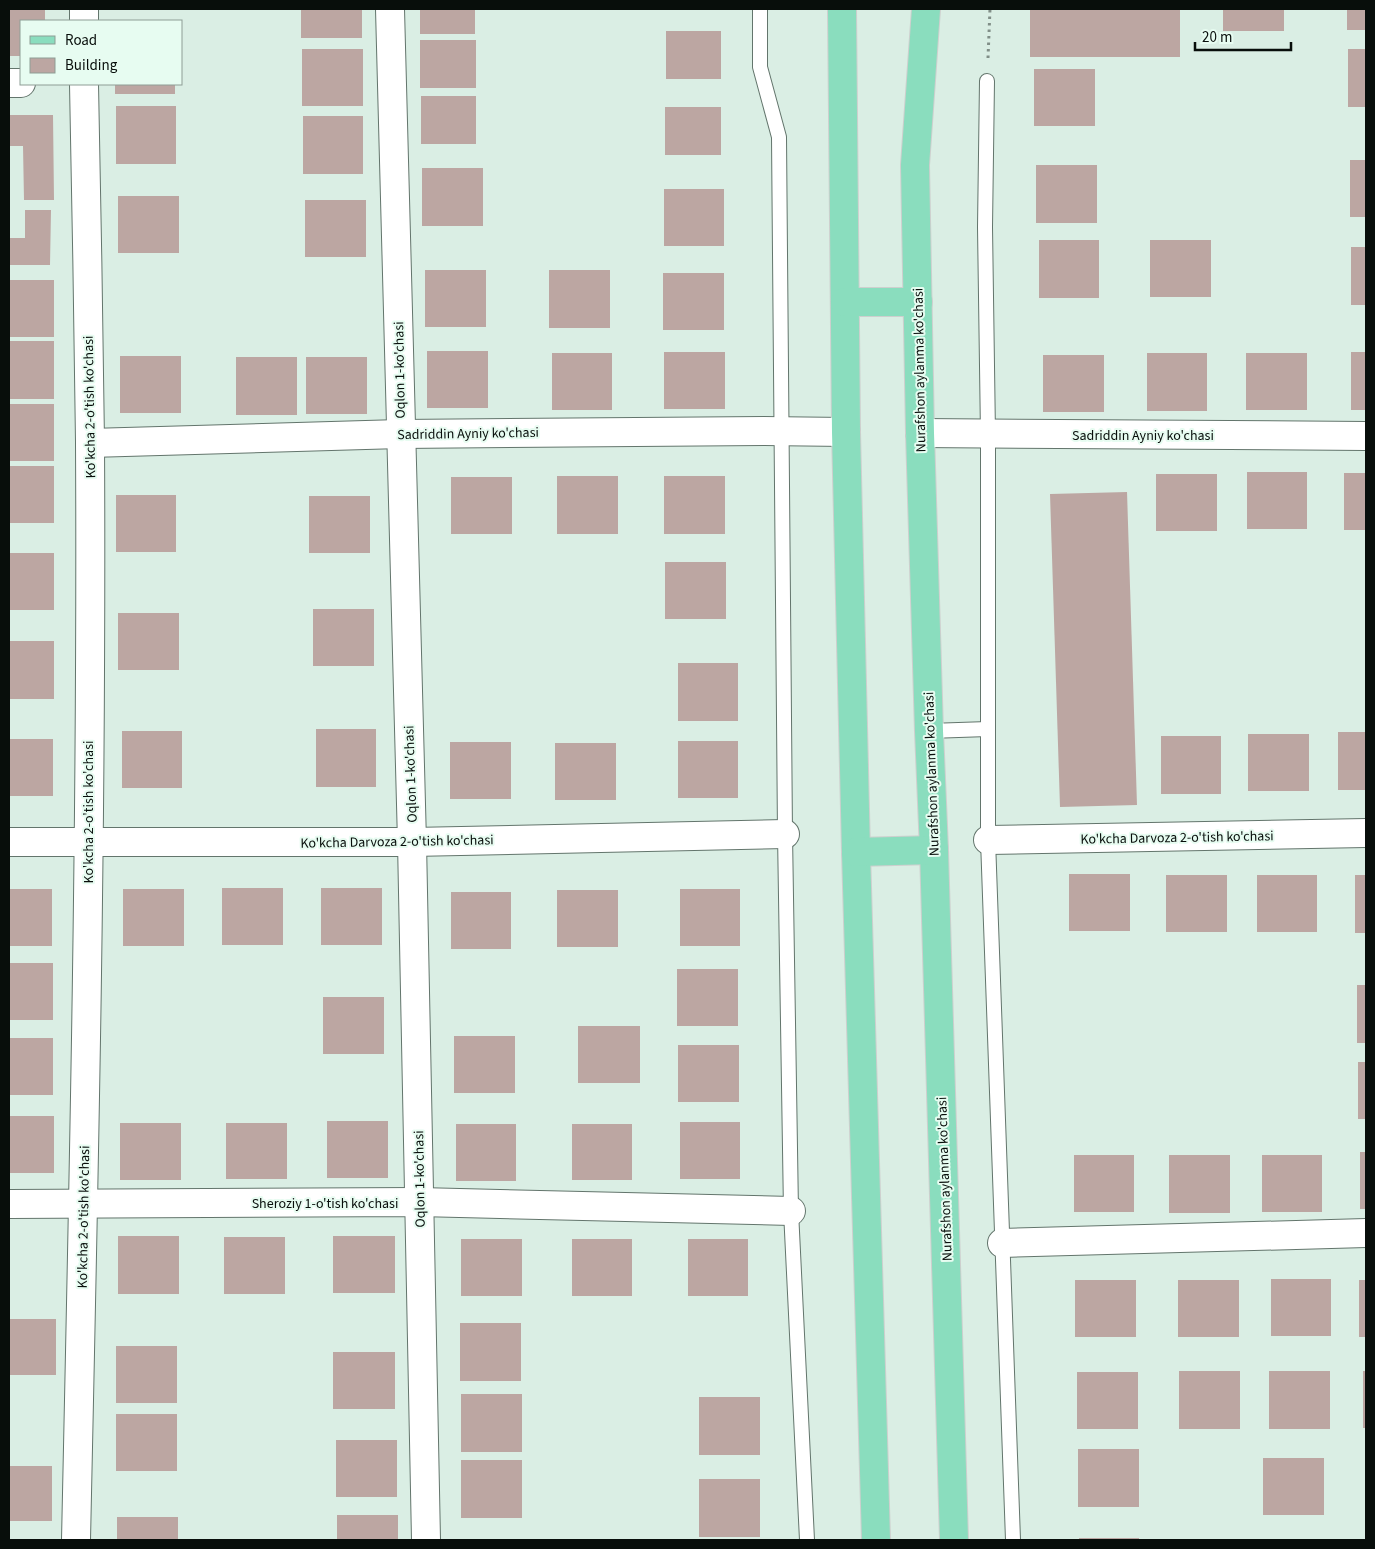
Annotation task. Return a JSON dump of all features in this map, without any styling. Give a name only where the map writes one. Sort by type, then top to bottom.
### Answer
[{"type":"main road","points":[[842,9],[846,432],[876,1540]]},
{"type":"main road","name":"Nurafshon aylanma ko'chasi","points":[[926,9],[915,165],[920,433],[954,1540]]},
{"type":"main road","points":[[844,302],[918,302]]},
{"type":"main road","points":[[856,852],[934,850]]},
{"type":"street","name":"Oqlon 1-ko'chasi","points":[[390,9],[412,842],[426,1540]]},
{"type":"street","name":"Ko'kcha 2-o'tish ko'chasi","points":[[76,1540],[88,843],[90,442],[84,85]]},
{"type":"street","name":"Sadriddin Ayniy ko'chasi","points":[[90,442],[400,434],[846,432]]},
{"type":"street","name":"Sadriddin Ayniy ko'chasi","points":[[920,433],[988,435],[1366,436]]},
{"type":"street","name":"Ko'kcha Darvoza 2-o'tish ko'chasi","points":[[988,840],[1366,833]]},
{"type":"street","name":"Ko'kcha Darvoza 2-o'tish ko'chasi","points":[[9,842],[412,842],[786,834]]},
{"type":"street","name":"Sheroziy 1-o'tish ko'chasi","points":[[9,1204],[419,1202],[791,1210]]},
{"type":"street","points":[[1002,1243],[1366,1233]]},
{"type":"lane","points":[[760,9],[760,67],[779,137],[791,1210],[808,1540]]},
{"type":"lane","points":[[987,81],[985,228],[988,435],[988,840],[1013,1540]]},
{"type":"lane","points":[[929,731],[988,729]]},
{"type":"path","points":[[987,81],[990,9]]},
{"type":"building","points":[[9,9],[45,9],[45,20],[20,20],[20,56],[9,56]]},
{"type":"building","points":[[301,9],[362,9],[362,38],[301,38]]},
{"type":"building","points":[[420,9],[475,9],[475,34],[420,34]]},
{"type":"building","points":[[1030,9],[1180,9],[1180,57],[1030,57]]},
{"type":"building","points":[[1223,9],[1284,9],[1284,31],[1223,31]]},
{"type":"building","points":[[1347,9],[1366,9],[1366,30],[1347,30]]},
{"type":"building","points":[[666,31],[721,31],[721,79],[666,79]]},
{"type":"building","points":[[420,40],[476,40],[476,88],[420,88]]},
{"type":"building","points":[[302,49],[363,49],[363,106],[302,106]]},
{"type":"building","points":[[1348,49],[1366,49],[1366,107],[1348,107]]},
{"type":"building","points":[[1034,69],[1095,69],[1095,126],[1034,126]]},
{"type":"building","points":[[115,85],[175,85],[175,94],[115,94]]},
{"type":"building","points":[[421,96],[476,96],[476,144],[421,144]]},
{"type":"building","points":[[116,106],[176,106],[176,164],[116,164]]},
{"type":"building","points":[[665,107],[721,107],[721,155],[665,155]]},
{"type":"building","points":[[9,115],[53,115],[54,200],[24,200],[23,146],[9,146]]},
{"type":"building","points":[[303,116],[363,116],[363,174],[303,174]]},
{"type":"building","points":[[1350,160],[1366,160],[1366,217],[1350,217]]},
{"type":"building","points":[[1036,165],[1097,165],[1097,223],[1036,223]]},
{"type":"building","points":[[422,168],[483,168],[483,226],[422,226]]},
{"type":"building","points":[[664,189],[724,189],[724,246],[664,246]]},
{"type":"building","points":[[118,196],[179,196],[179,253],[118,253]]},
{"type":"building","points":[[305,200],[366,200],[366,257],[305,257]]},
{"type":"building","points":[[25,210],[51,210],[50,265],[9,265],[9,238],[25,238]]},
{"type":"building","points":[[1039,240],[1099,240],[1099,298],[1039,298]]},
{"type":"building","points":[[1150,240],[1211,240],[1211,297],[1150,297]]},
{"type":"building","points":[[1351,247],[1366,247],[1366,305],[1351,305]]},
{"type":"building","points":[[425,270],[486,270],[486,327],[425,327]]},
{"type":"building","points":[[549,270],[610,270],[610,328],[549,328]]},
{"type":"building","points":[[663,273],[724,273],[724,330],[663,330]]},
{"type":"building","points":[[9,280],[54,280],[54,337],[9,337]]},
{"type":"building","points":[[9,341],[54,341],[54,399],[9,399]]},
{"type":"building","points":[[427,351],[488,351],[488,408],[427,408]]},
{"type":"building","points":[[664,352],[725,352],[725,409],[664,409]]},
{"type":"building","points":[[1351,352],[1366,352],[1366,410],[1351,410]]},
{"type":"building","points":[[552,353],[612,353],[612,410],[552,410]]},
{"type":"building","points":[[1147,353],[1207,353],[1207,411],[1147,411]]},
{"type":"building","points":[[1246,353],[1307,353],[1307,410],[1246,410]]},
{"type":"building","points":[[1043,355],[1104,355],[1104,412],[1043,412]]},
{"type":"building","points":[[120,356],[181,356],[181,413],[120,413]]},
{"type":"building","points":[[236,357],[297,357],[297,415],[236,415]]},
{"type":"building","points":[[306,357],[367,357],[367,414],[306,414]]},
{"type":"building","points":[[9,404],[54,404],[54,461],[9,461]]},
{"type":"building","points":[[9,466],[54,466],[54,523],[9,523]]},
{"type":"building","points":[[1247,472],[1307,472],[1307,529],[1247,529]]},
{"type":"building","points":[[1344,473],[1366,473],[1366,530],[1344,530]]},
{"type":"building","points":[[1156,474],[1217,474],[1217,531],[1156,531]]},
{"type":"building","points":[[557,476],[618,476],[618,534],[557,534]]},
{"type":"building","points":[[664,476],[725,476],[725,534],[664,534]]},
{"type":"building","points":[[451,477],[512,477],[512,534],[451,534]]},
{"type":"building","points":[[1127,492],[1137,805],[1060,807],[1050,494]]},
{"type":"building","points":[[116,495],[176,495],[176,552],[116,552]]},
{"type":"building","points":[[309,496],[370,496],[370,553],[309,553]]},
{"type":"building","points":[[9,553],[54,553],[54,610],[9,610]]},
{"type":"building","points":[[665,562],[726,562],[726,619],[665,619]]},
{"type":"building","points":[[313,609],[374,609],[374,666],[313,666]]},
{"type":"building","points":[[118,613],[179,613],[179,670],[118,670]]},
{"type":"building","points":[[9,641],[54,641],[54,699],[9,699]]},
{"type":"building","points":[[678,663],[738,663],[738,721],[678,721]]},
{"type":"building","points":[[316,729],[376,729],[376,787],[316,787]]},
{"type":"building","points":[[122,731],[182,731],[182,788],[122,788]]},
{"type":"building","points":[[1338,732],[1366,732],[1366,790],[1338,790]]},
{"type":"building","points":[[1248,734],[1309,734],[1309,791],[1248,791]]},
{"type":"building","points":[[1161,736],[1221,736],[1221,794],[1161,794]]},
{"type":"building","points":[[9,739],[53,739],[53,796],[9,796]]},
{"type":"building","points":[[678,741],[738,741],[738,798],[678,798]]},
{"type":"building","points":[[450,742],[511,742],[511,799],[450,799]]},
{"type":"building","points":[[555,743],[616,743],[616,800],[555,800]]},
{"type":"building","points":[[1069,874],[1130,874],[1130,931],[1069,931]]},
{"type":"building","points":[[1166,875],[1227,875],[1227,932],[1166,932]]},
{"type":"building","points":[[1257,875],[1317,875],[1317,932],[1257,932]]},
{"type":"building","points":[[1355,875],[1366,875],[1366,933],[1355,933]]},
{"type":"building","points":[[222,888],[283,888],[283,945],[222,945]]},
{"type":"building","points":[[321,888],[382,888],[382,945],[321,945]]},
{"type":"building","points":[[9,889],[52,889],[52,946],[9,946]]},
{"type":"building","points":[[123,889],[184,889],[184,946],[123,946]]},
{"type":"building","points":[[680,889],[740,889],[740,946],[680,946]]},
{"type":"building","points":[[557,890],[618,890],[618,947],[557,947]]},
{"type":"building","points":[[451,892],[511,892],[511,949],[451,949]]},
{"type":"building","points":[[9,963],[53,963],[53,1020],[9,1020]]},
{"type":"building","points":[[677,969],[738,969],[738,1026],[677,1026]]},
{"type":"building","points":[[1357,985],[1366,985],[1366,1043],[1357,1043]]},
{"type":"building","points":[[323,997],[384,997],[384,1054],[323,1054]]},
{"type":"building","points":[[578,1026],[640,1026],[640,1083],[578,1083]]},
{"type":"building","points":[[454,1036],[515,1036],[515,1093],[454,1093]]},
{"type":"building","points":[[9,1038],[53,1038],[53,1095],[9,1095]]},
{"type":"building","points":[[678,1045],[739,1045],[739,1102],[678,1102]]},
{"type":"building","points":[[1358,1062],[1366,1062],[1366,1119],[1358,1119]]},
{"type":"building","points":[[9,1116],[54,1116],[54,1173],[9,1173]]},
{"type":"building","points":[[327,1121],[388,1121],[388,1178],[327,1178]]},
{"type":"building","points":[[680,1122],[740,1122],[740,1179],[680,1179]]},
{"type":"building","points":[[120,1123],[181,1123],[181,1180],[120,1180]]},
{"type":"building","points":[[226,1123],[287,1123],[287,1179],[226,1179]]},
{"type":"building","points":[[456,1124],[516,1124],[516,1181],[456,1181]]},
{"type":"building","points":[[572,1124],[632,1124],[632,1180],[572,1180]]},
{"type":"building","points":[[1360,1152],[1366,1152],[1366,1209],[1360,1209]]},
{"type":"building","points":[[1074,1155],[1134,1155],[1134,1212],[1074,1212]]},
{"type":"building","points":[[1169,1155],[1230,1155],[1230,1213],[1169,1213]]},
{"type":"building","points":[[1262,1155],[1322,1155],[1322,1212],[1262,1212]]},
{"type":"building","points":[[118,1236],[179,1236],[179,1294],[118,1294]]},
{"type":"building","points":[[333,1236],[395,1236],[395,1293],[333,1293]]},
{"type":"building","points":[[224,1237],[285,1237],[285,1294],[224,1294]]},
{"type":"building","points":[[461,1239],[522,1239],[522,1296],[461,1296]]},
{"type":"building","points":[[572,1239],[632,1239],[632,1296],[572,1296]]},
{"type":"building","points":[[688,1239],[748,1239],[748,1296],[688,1296]]},
{"type":"building","points":[[1271,1279],[1331,1279],[1331,1336],[1271,1336]]},
{"type":"building","points":[[1075,1280],[1136,1280],[1136,1337],[1075,1337]]},
{"type":"building","points":[[1178,1280],[1239,1280],[1239,1337],[1178,1337]]},
{"type":"building","points":[[1359,1280],[1366,1280],[1366,1337],[1359,1337]]},
{"type":"building","points":[[9,1319],[56,1319],[56,1375],[9,1375]]},
{"type":"building","points":[[460,1323],[521,1323],[521,1381],[460,1381]]},
{"type":"building","points":[[116,1346],[177,1346],[177,1403],[116,1403]]},
{"type":"building","points":[[333,1352],[395,1352],[395,1409],[333,1409]]},
{"type":"building","points":[[1179,1371],[1240,1371],[1240,1429],[1179,1429]]},
{"type":"building","points":[[1269,1371],[1330,1371],[1330,1429],[1269,1429]]},
{"type":"building","points":[[1363,1371],[1366,1371],[1366,1428],[1363,1428]]},
{"type":"building","points":[[1077,1372],[1138,1372],[1138,1429],[1077,1429]]},
{"type":"building","points":[[461,1394],[522,1394],[522,1452],[461,1452]]},
{"type":"building","points":[[699,1397],[760,1397],[760,1455],[699,1455]]},
{"type":"building","points":[[116,1414],[177,1414],[177,1471],[116,1471]]},
{"type":"building","points":[[336,1440],[397,1440],[397,1497],[336,1497]]},
{"type":"building","points":[[1078,1449],[1139,1449],[1139,1507],[1078,1507]]},
{"type":"building","points":[[1263,1458],[1324,1458],[1324,1515],[1263,1515]]},
{"type":"building","points":[[461,1460],[522,1460],[522,1518],[461,1518]]},
{"type":"building","points":[[9,1466],[52,1466],[52,1521],[9,1521]]},
{"type":"building","points":[[699,1479],[760,1479],[760,1537],[699,1537]]},
{"type":"building","points":[[337,1515],[398,1515],[398,1540],[337,1540]]},
{"type":"building","points":[[117,1517],[178,1517],[178,1540],[117,1540]]},
{"type":"building","points":[[1079,1538],[1139,1538],[1139,1540],[1079,1540]]}]
